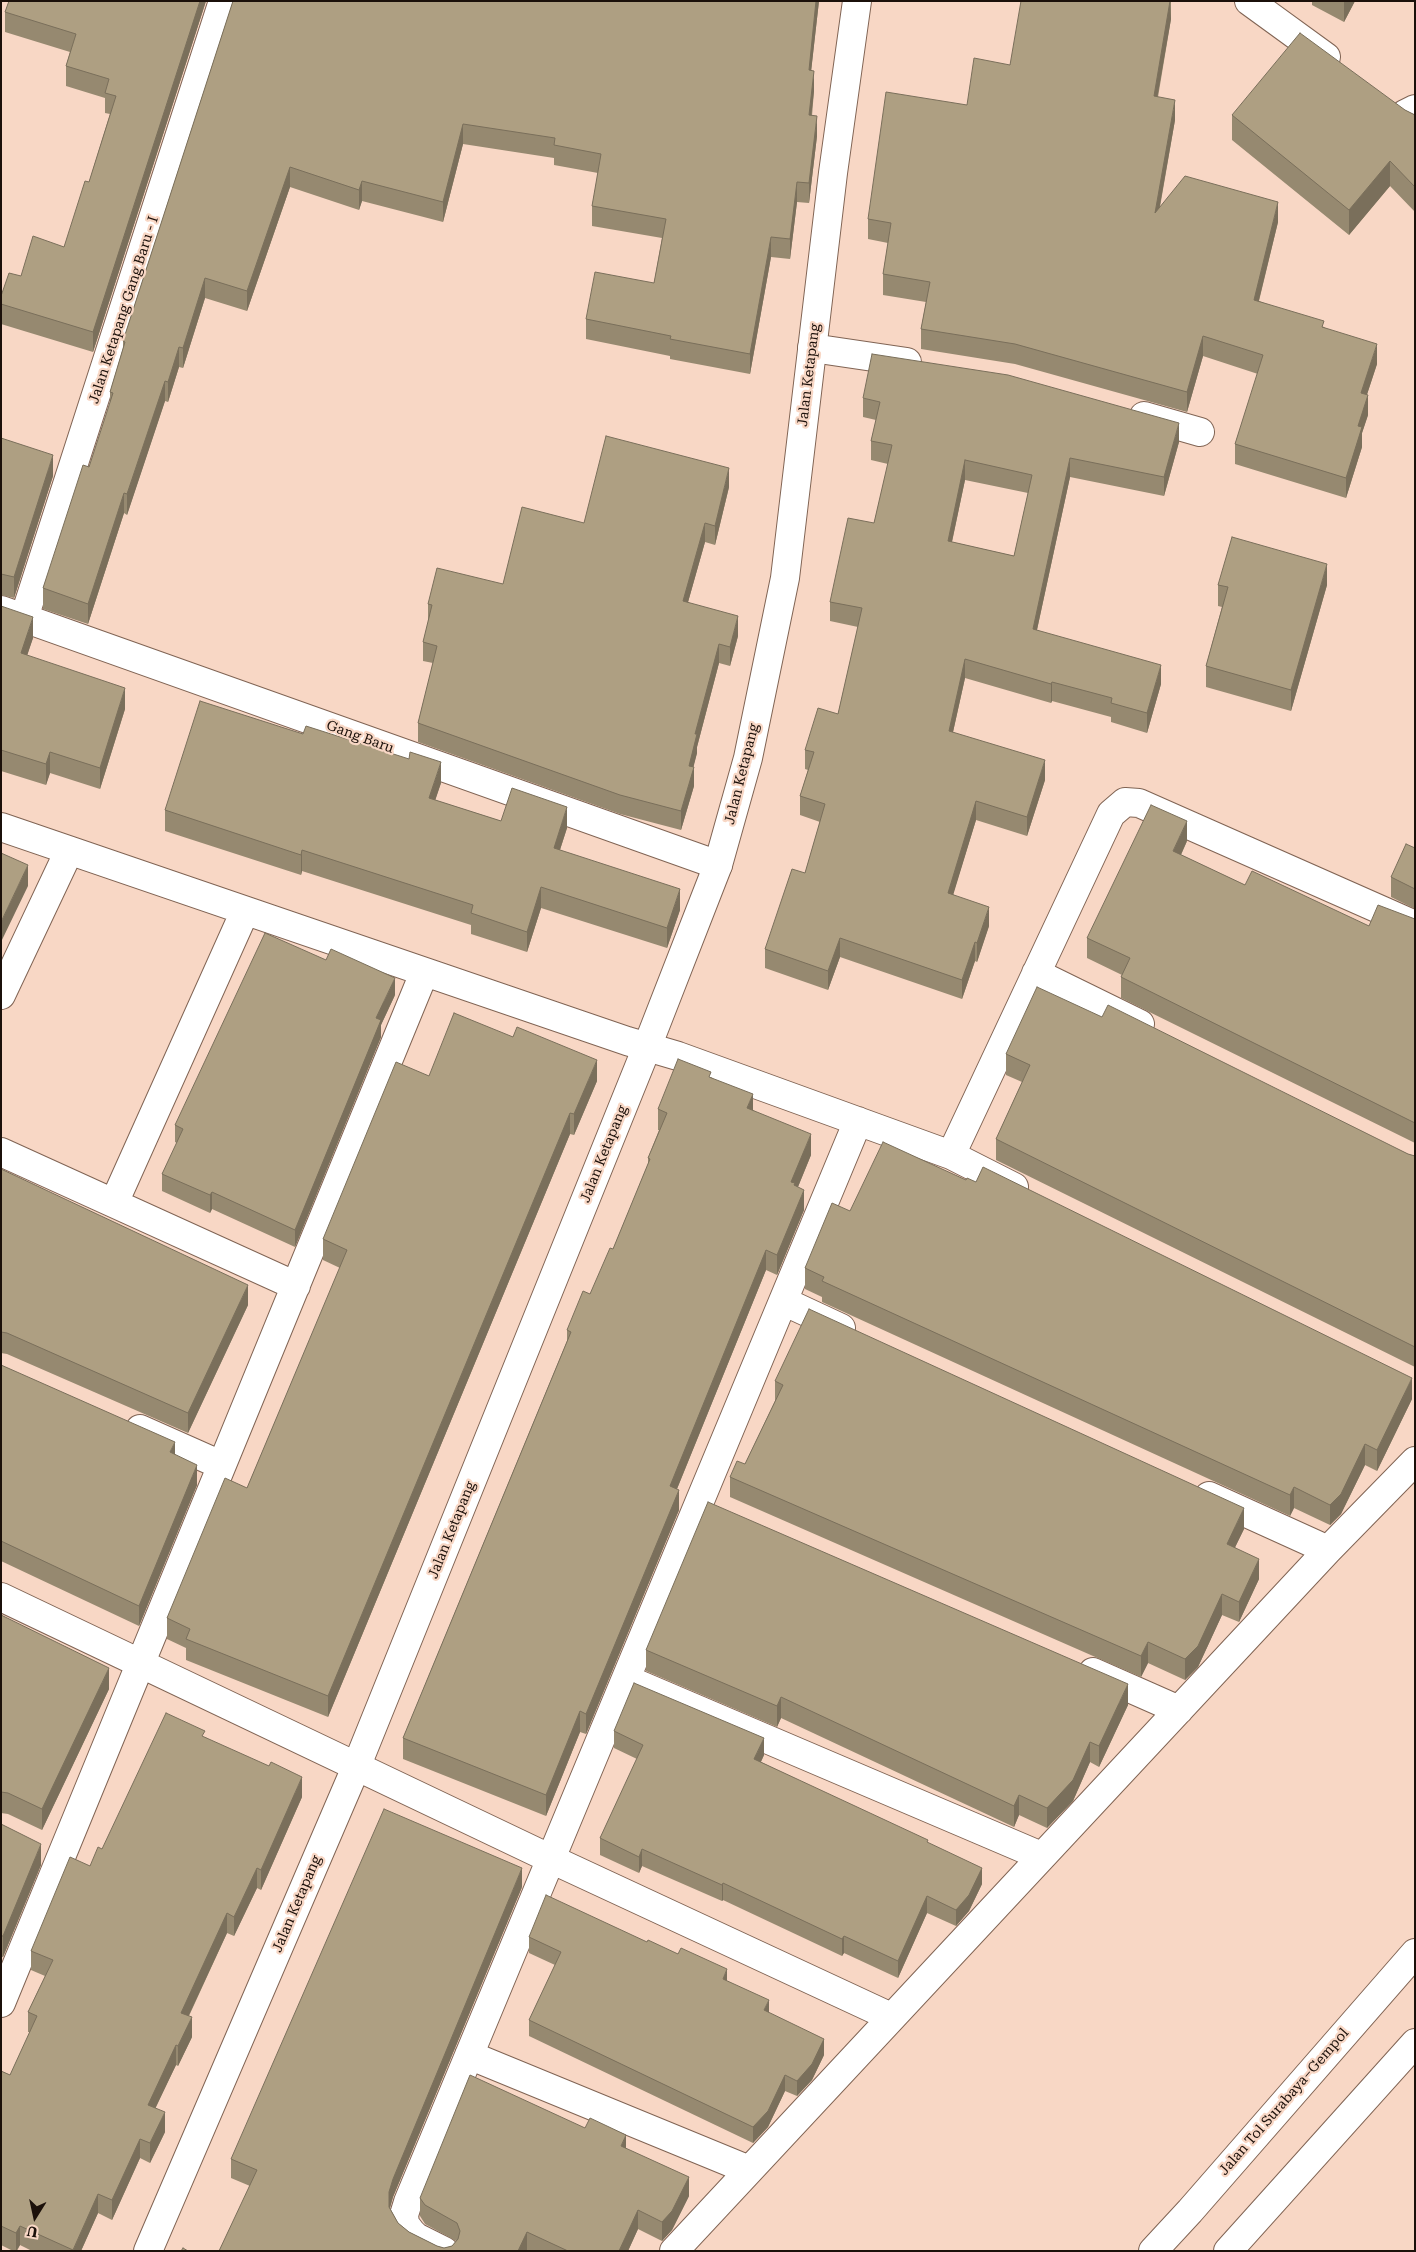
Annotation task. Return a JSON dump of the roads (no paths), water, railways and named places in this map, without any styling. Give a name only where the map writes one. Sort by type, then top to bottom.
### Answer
[{"type":"main road","name":"Jalan Ketapang Gang Baru - I","points":[[12,614],[223,1]]},
{"type":"main road","name":"Jalan Ketapang","points":[[148,2251],[358,1765],[647,1047],[718,864],[748,758],[785,578],[812,348],[857,1]]},
{"type":"main road","points":[[1248,1],[1342,69]]},
{"type":"main road","points":[[1382,97],[1411,115]]},
{"type":"main road","points":[[812,348],[935,367]]},
{"type":"main road","points":[[1125,411],[1200,432]]},
{"type":"main road","name":"Gang Baru","points":[[12,614],[718,864]]},
{"type":"main road","points":[[951,1156],[1111,814],[1125,802],[1139,803],[1415,925]]},
{"type":"main road","points":[[1,827],[424,972],[678,1056],[951,1156],[1040,1199]]},
{"type":"main road","points":[[1,995],[69,851]]},
{"type":"main road","points":[[114,1204],[245,911]]},
{"type":"main road","points":[[1,2003],[424,972]]},
{"type":"main road","points":[[1036,973],[1159,1034]]},
{"type":"main road","points":[[444,2251],[416,2237],[406,2224],[404,2215],[858,1121]]},
{"type":"main road","points":[[1,1152],[296,1286]]},
{"type":"main road","points":[[783,1301],[865,1338]]},
{"type":"main road","points":[[116,1419],[221,1465]]},
{"type":"main road","points":[[674,2251],[1328,1550],[1415,1461]]},
{"type":"main road","points":[[1183,1484],[1328,1550]]},
{"type":"main road","points":[[700,1502],[727,1513]]},
{"type":"main road","points":[[1,1597],[358,1765],[552,1859],[891,2017]]},
{"type":"main road","points":[[1066,1660],[1179,1710]]},
{"type":"main road","points":[[626,1679],[1041,1856]]},
{"type":"main road","points":[[36,1844],[61,1857]]},
{"type":"main road","name":"Jalan Tol Surabaya–Gempol","points":[[1153,2251],[1415,1953]]},
{"type":"main road","points":[[1228,2251],[1415,2043]]},
{"type":"main road","points":[[469,2055],[749,2170]]}]
